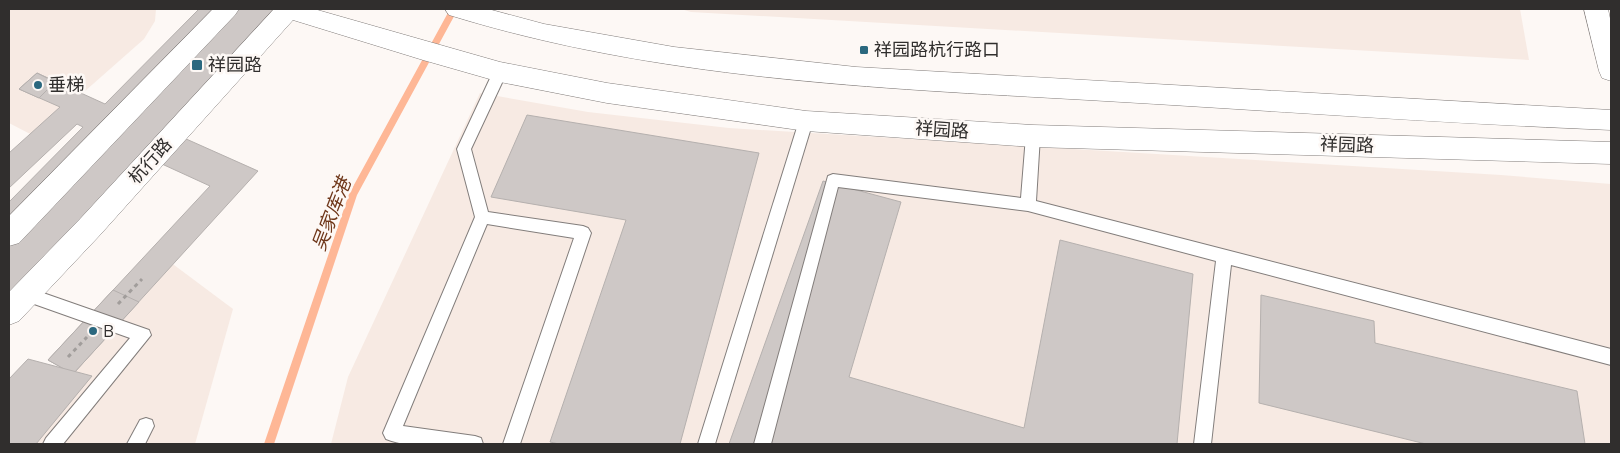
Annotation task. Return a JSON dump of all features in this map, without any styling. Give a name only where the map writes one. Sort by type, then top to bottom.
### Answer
[{"type":"main road","points":[[9,234],[227,9]]},
{"type":"main road","name":"祥园路","points":[[288,9],[423,51],[500,72],[607,93],[806,121],[1033,136],[1611,153]]},
{"type":"main road","name":"杭行路","points":[[17,303],[288,9]]},
{"type":"main road","points":[[457,9],[544,33],[665,54],[856,78],[1611,120]]},
{"type":"main road","points":[[1596,9],[1611,71]]},
{"type":"lane","points":[[475,444],[392,434],[482,217],[464,149],[500,72]]},
{"type":"lane","points":[[706,444],[806,121]]},
{"type":"lane","points":[[1028,205],[1033,136]]},
{"type":"lane","points":[[762,444],[833,180],[1028,205],[1611,357]]},
{"type":"lane","points":[[482,217],[582,233],[512,444]]},
{"type":"lane","points":[[1202,444],[1224,256]]},
{"type":"lane","points":[[17,303],[143,335],[52,444]]},
{"type":"lane","points":[[135,444],[146,426]]},
{"type":"shaded area","points":[[9,9],[156,9],[155,21],[144,39],[34,136],[9,123]]},
{"type":"shaded area","points":[[681,9],[1520,9],[1529,60],[691,12]]},
{"type":"shaded area","points":[[480,93],[588,112],[729,128],[1501,175],[1611,184],[1611,444],[331,444],[348,377]]},
{"type":"shaded area","points":[[162,256],[233,309],[195,444],[10,444]]},
{"type":"building","name":"祥园路","points":[[199,9],[290,9],[175,134],[258,171],[73,374],[48,360],[210,186],[151,159],[9,315],[9,202],[83,127],[77,124],[9,188],[9,153],[60,107],[19,89],[37,73],[105,104]]},
{"type":"building","name":"垂梯","points":[[37,73],[55,82],[39,98],[19,89]]},
{"type":"building","points":[[527,115],[759,153],[680,444],[559,444],[550,442],[626,220],[491,197]]},
{"type":"building","points":[[823,181],[901,202],[849,377],[1024,428],[1060,240],[1193,274],[1177,444],[729,444]]},
{"type":"building","name":"B","points":[[113,290],[139,302],[73,374],[48,360]]},
{"type":"building","points":[[1261,295],[1374,321],[1375,343],[1577,391],[1585,444],[1426,444],[1259,403]]},
{"type":"building","points":[[28,359],[92,376],[36,444],[9,444],[9,379]]},
{"type":"waterway","name":"吴家库港","points":[[269,444],[353,194],[454,9]]},
{"type":"place","name":"祥园路杭行路口","points":[[864,50]]},
{"type":"place","name":"祥园路","points":[[197,65]]},
{"type":"place","name":"垂梯","points":[[38,85]]},
{"type":"place","name":"B","points":[[93,331]]}]
